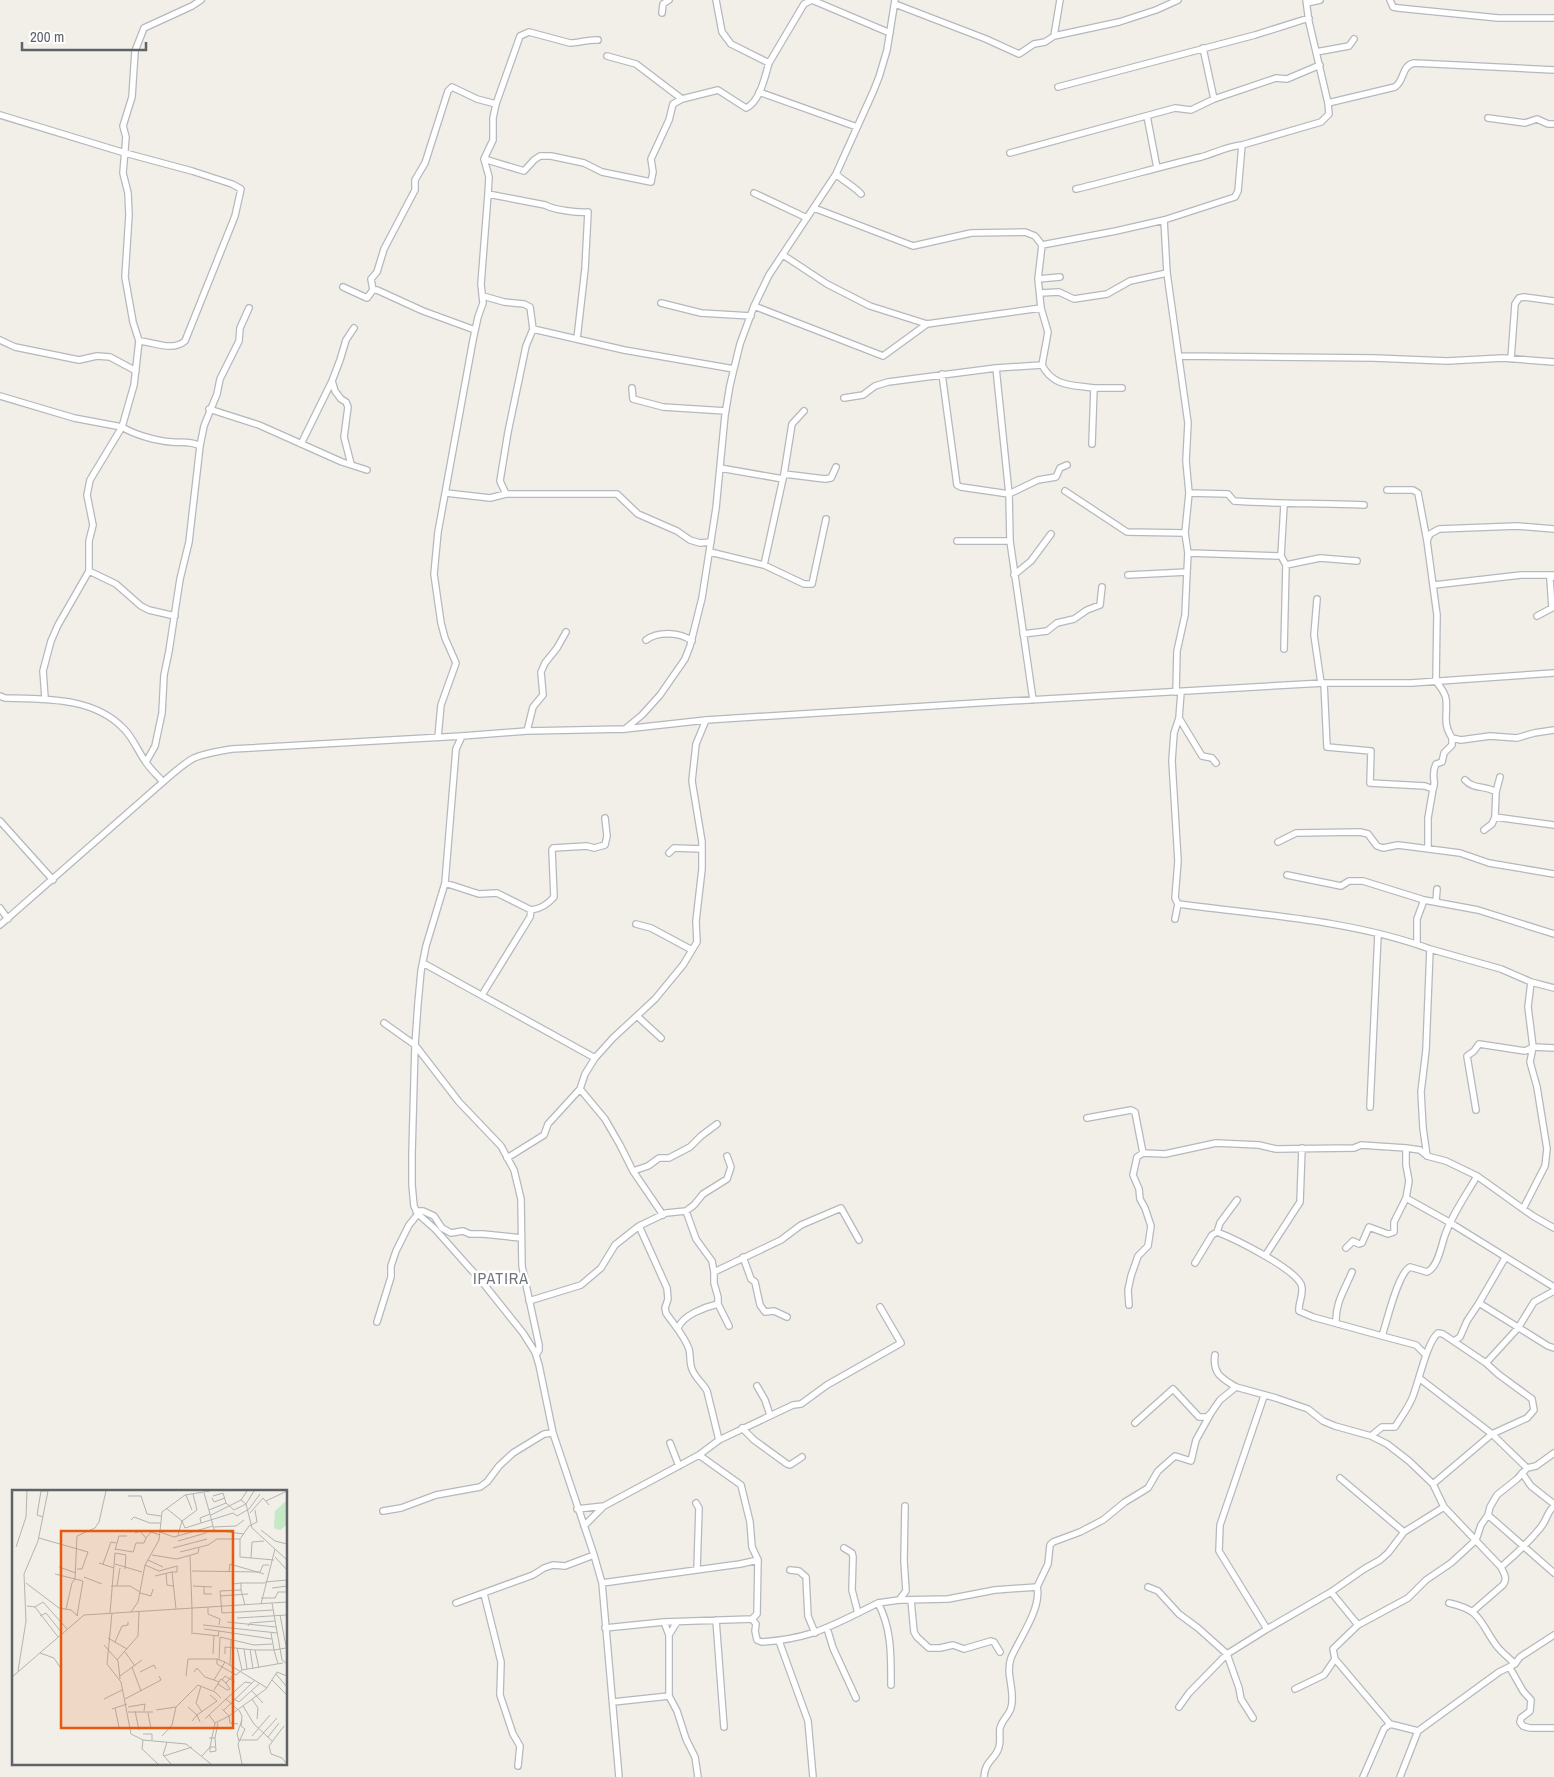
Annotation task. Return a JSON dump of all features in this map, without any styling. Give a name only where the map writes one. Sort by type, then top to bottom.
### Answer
[{"type":"street","points":[[45,698],[43,671],[52,641],[58,625],[89,571],[89,542],[93,525],[87,495],[90,480],[122,427],[131,399],[136,370],[139,340],[133,322],[126,277],[129,215],[128,192],[123,173],[126,136],[123,126],[132,97],[135,51],[144,28],[201,0]]},
{"type":"street","points":[[662,13],[663,4],[669,0]]},
{"type":"street","points":[[716,0],[722,32],[731,44],[769,63]]},
{"type":"street","points":[[484,159],[524,170],[540,156],[551,156],[584,163],[602,172],[651,182],[653,172],[651,159],[669,120],[673,104],[682,98],[718,90],[746,108],[754,102],[769,63],[804,4],[812,0],[890,33]]},
{"type":"street","points":[[1054,36],[1060,0]]},
{"type":"street","points":[[625,728],[642,715],[660,695],[685,659],[692,642],[710,552],[726,411],[734,369],[754,306],[769,275],[836,174],[880,77],[895,2],[1019,54],[1034,44],[1045,42],[1054,36],[1119,22],[1156,10],[1178,0]]},
{"type":"street","points":[[1076,189],[1211,154],[1232,146],[1242,145],[1321,122],[1329,114],[1328,103],[1307,2],[1320,0]]},
{"type":"street","points":[[1390,0],[1393,7],[1398,8],[1498,18],[1554,18]]},
{"type":"street","points":[[1058,87],[1255,35],[1309,18]]},
{"type":"street","points":[[438,737],[441,704],[456,663],[445,638],[441,623],[434,574],[438,532],[475,330],[483,303],[481,284],[489,177],[484,159],[493,140],[496,104],[520,36],[524,33],[529,32],[570,43],[589,39],[598,40]]},
{"type":"street","points":[[1316,52],[1350,46],[1354,39]]},
{"type":"street","points":[[1203,48],[1214,99]]},
{"type":"street","points":[[607,56],[636,64],[682,98]]},
{"type":"street","points":[[1328,103],[1395,86],[1399,84],[1405,68],[1409,64],[1414,63],[1554,70]]},
{"type":"street","points":[[1010,153],[1175,108],[1191,110],[1214,99],[1276,78],[1287,79],[1320,65]]},
{"type":"street","points":[[373,290],[371,279],[377,272],[384,250],[415,190],[415,180],[425,163],[448,91],[452,87],[476,99],[496,104]]},
{"type":"street","points":[[759,92],[856,127]]},
{"type":"street","points":[[0,115],[168,164],[232,184],[241,189],[235,216],[185,341],[171,347],[139,340]]},
{"type":"street","points":[[1148,116],[1157,168]]},
{"type":"street","points":[[1488,118],[1525,123],[1537,119],[1548,124],[1554,124]]},
{"type":"street","points":[[1042,245],[1164,220],[1235,197],[1238,191],[1242,145]]},
{"type":"street","points":[[836,174],[847,184],[858,190],[860,194]]},
{"type":"street","points":[[754,193],[807,218]]},
{"type":"street","points":[[488,194],[545,205],[552,209],[565,209],[578,213],[588,212],[585,268],[577,339]]},
{"type":"street","points":[[814,208],[913,246],[971,234],[1025,232],[1035,236],[1042,245],[1038,279],[1041,308],[1048,332],[1042,365],[1047,375],[1059,383],[1094,388],[1122,388]]},
{"type":"street","points":[[1164,220],[1167,273],[1188,423],[1186,461],[1189,493],[1185,533],[1188,553],[1185,615],[1177,651],[1179,718],[1174,733],[1172,761],[1178,861],[1175,898],[1178,904],[1175,920]]},
{"type":"street","points":[[783,255],[826,284],[870,306],[927,324],[1041,308]]},
{"type":"street","points":[[1040,293],[1059,292],[1074,299],[1107,294],[1130,281],[1167,273]]},
{"type":"street","points":[[1038,279],[1060,277]]},
{"type":"street","points":[[343,287],[366,298],[373,290]]},
{"type":"street","points":[[373,290],[475,330]]},
{"type":"street","points":[[482,296],[504,302],[524,304],[530,307],[533,329],[526,346],[506,440],[500,481],[506,494]]},
{"type":"street","points":[[1511,359],[1515,304],[1519,298],[1554,301]]},
{"type":"street","points":[[661,303],[701,313],[751,316]]},
{"type":"street","points":[[754,306],[883,356],[927,324]]},
{"type":"street","points":[[146,762],[155,746],[162,714],[164,675],[180,579],[191,534],[200,446],[209,409],[220,379],[239,341],[240,328],[249,308]]},
{"type":"street","points":[[301,444],[332,381],[346,340],[354,328]]},
{"type":"street","points":[[533,329],[624,350],[734,369]]},
{"type":"street","points":[[0,340],[14,347],[79,360],[97,356],[110,357],[136,370]]},
{"type":"street","points":[[1179,356],[1374,358],[1447,361],[1511,359],[1554,362]]},
{"type":"street","points":[[844,398],[862,395],[875,386],[888,382],[996,368],[1042,365]]},
{"type":"street","points":[[996,368],[1009,494],[1010,541],[1033,700]]},
{"type":"street","points":[[942,374],[957,485],[1009,494],[1038,480],[1056,477],[1060,468],[1067,465]]},
{"type":"street","points":[[332,381],[335,391],[346,402],[348,407],[344,436],[351,464]]},
{"type":"street","points":[[632,388],[633,399],[663,407],[726,411]]},
{"type":"street","points":[[1092,444],[1094,388]]},
{"type":"street","points":[[0,396],[74,418],[122,427],[150,437],[171,442],[192,442],[200,446]]},
{"type":"street","points":[[209,409],[260,425],[301,444],[367,470]]},
{"type":"street","points":[[764,565],[792,424],[804,412]]},
{"type":"street","points":[[720,468],[783,477],[825,479],[831,478],[836,467]]},
{"type":"street","points":[[1065,490],[1127,532],[1185,533]]},
{"type":"street","points":[[1387,490],[1413,490],[1418,493],[1434,585],[1437,616],[1436,682],[1446,698],[1446,729],[1452,738],[1452,745],[1444,753],[1442,762],[1436,764],[1432,773],[1435,786],[1428,818],[1428,849]]},
{"type":"street","points":[[446,493],[490,498],[506,494],[618,494],[638,514],[676,531],[690,540],[700,543],[711,542]]},
{"type":"street","points":[[1189,493],[1228,494],[1234,501],[1284,505],[1306,503],[1364,505]]},
{"type":"street","points":[[1284,505],[1281,556],[1286,565],[1284,649]]},
{"type":"street","points":[[710,552],[764,565],[804,584],[812,584],[826,520]]},
{"type":"street","points":[[1427,541],[1430,534],[1439,529],[1517,526],[1554,529]]},
{"type":"street","points":[[1014,575],[1031,561],[1051,534]]},
{"type":"street","points":[[957,541],[1010,541]]},
{"type":"street","points":[[1188,553],[1281,556]]},
{"type":"street","points":[[1286,565],[1320,558],[1357,561]]},
{"type":"street","points":[[89,571],[116,584],[141,606],[149,610],[175,616]]},
{"type":"street","points":[[1128,574],[1187,572]]},
{"type":"street","points":[[1434,585],[1521,575],[1554,575]]},
{"type":"street","points":[[1537,616],[1552,608],[1550,579],[1554,575]]},
{"type":"street","points":[[1023,634],[1047,632],[1057,623],[1074,619],[1087,610],[1100,605],[1102,587]]},
{"type":"street","points":[[1317,599],[1314,635],[1323,683],[1327,748],[1371,751],[1370,783],[1425,786],[1433,789]]},
{"type":"street","points":[[527,731],[533,707],[543,695],[541,672],[566,632]]},
{"type":"street","points":[[646,640],[651,636],[668,635],[686,637],[692,642]]},
{"type":"street","points":[[0,925],[163,782],[194,758],[232,749],[527,731],[625,728],[706,720],[1323,683],[1436,682],[1554,673]]},
{"type":"street","points":[[0,696],[6,698],[45,698],[93,707],[109,716],[126,730],[146,762],[163,782]]},
{"type":"street","points":[[1179,718],[1202,756],[1212,758],[1216,763]]},
{"type":"street","points":[[507,1158],[544,1135],[548,1124],[580,1089],[585,1074],[595,1058],[613,1038],[655,999],[674,977],[697,942],[696,920],[702,869],[702,849],[692,781],[696,744],[706,720]]},
{"type":"street","points":[[1452,738],[1461,740],[1490,736],[1517,738],[1554,730]]},
{"type":"street","points":[[450,736],[456,749]]},
{"type":"street","points":[[462,736],[456,749],[445,884],[431,926],[423,963],[415,1045],[412,1185],[417,1212],[435,1229],[483,1283],[537,1352]]},
{"type":"street","points":[[1484,830],[1492,824],[1495,816],[1496,792],[1500,777]]},
{"type":"street","points":[[1465,780],[1476,788],[1487,788],[1496,792]]},
{"type":"street","points":[[1495,816],[1554,825]]},
{"type":"street","points":[[445,884],[479,894],[498,893],[531,910],[537,910],[554,897],[552,850],[554,848],[588,846],[599,848],[605,845],[607,836],[605,818]]},
{"type":"street","points":[[0,821],[53,880]]},
{"type":"street","points":[[1278,842],[1296,833],[1360,832],[1368,834],[1377,846],[1383,848],[1398,845],[1460,853],[1489,863],[1554,874]]},
{"type":"street","points":[[670,853],[674,848],[702,849]]},
{"type":"street","points":[[1287,875],[1341,886],[1349,881],[1363,881],[1424,900],[1478,910],[1554,934]]},
{"type":"street","points":[[1436,901],[1437,889]]},
{"type":"street","points":[[1417,944],[1417,919],[1424,900]]},
{"type":"street","points":[[1178,904],[1332,924],[1378,934],[1500,969],[1531,982],[1554,988]]},
{"type":"street","points":[[0,908],[8,919]]},
{"type":"street","points":[[482,995],[530,918],[531,910]]},
{"type":"street","points":[[636,924],[651,928],[692,950]]},
{"type":"street","points":[[1370,1107],[1378,934]]},
{"type":"street","points":[[1428,1156],[1423,1128],[1421,1092],[1426,1050],[1430,949]]},
{"type":"street","points":[[423,963],[595,1058]]},
{"type":"street","points":[[1523,1209],[1546,1166],[1547,1149],[1537,1087],[1530,1062],[1533,1047],[1528,1007],[1531,982]]},
{"type":"street","points":[[637,1016],[661,1038]]},
{"type":"street","points":[[384,1023],[415,1045],[459,1102],[501,1146],[518,1185],[521,1199],[522,1266],[553,1433],[602,1583],[619,1777]]},
{"type":"street","points":[[1476,1110],[1467,1056],[1479,1044],[1525,1051],[1533,1047],[1554,1048]]},
{"type":"street","points":[[580,1089],[605,1119],[633,1171],[663,1215]]},
{"type":"street","points":[[1087,1118],[1131,1110],[1135,1112],[1142,1153]]},
{"type":"street","points":[[633,1171],[648,1166],[659,1158],[669,1158],[690,1148],[700,1136],[717,1124]]},
{"type":"street","points":[[1128,1305],[1128,1290],[1131,1276],[1138,1256],[1148,1246],[1151,1226],[1133,1175],[1137,1157],[1142,1153],[1165,1154],[1216,1143],[1259,1145],[1276,1148],[1354,1148],[1361,1145],[1420,1150],[1428,1156],[1446,1161],[1477,1176],[1523,1209],[1554,1228]]},
{"type":"street","points":[[1265,1256],[1300,1202],[1302,1148]]},
{"type":"street","points":[[1346,1248],[1353,1241],[1359,1244],[1362,1243],[1369,1227],[1388,1234],[1394,1232],[1394,1222],[1406,1198],[1409,1181],[1406,1170],[1406,1148]]},
{"type":"street","points":[[529,1301],[581,1285],[601,1268],[615,1245],[639,1226],[663,1215],[686,1211],[694,1205],[702,1194],[727,1178],[731,1167],[727,1156]]},
{"type":"street","points":[[1382,1336],[1399,1282],[1406,1269],[1410,1267],[1427,1272],[1432,1270],[1449,1222],[1477,1176]]},
{"type":"street","points":[[1406,1198],[1449,1222],[1554,1289],[1534,1302],[1518,1328],[1486,1362]]},
{"type":"street","points":[[1195,1263],[1237,1200]]},
{"type":"street","points":[[714,1272],[781,1240],[801,1225],[840,1208],[859,1240]]},
{"type":"street","points":[[377,1322],[391,1277],[391,1266],[396,1251],[417,1212],[423,1211],[434,1216],[442,1228],[451,1233],[463,1231],[470,1234],[502,1235],[521,1238]]},
{"type":"street","points":[[686,1211],[696,1239],[712,1261],[718,1304],[728,1326]]},
{"type":"street","points":[[639,1226],[666,1288],[668,1299],[665,1308],[666,1313],[678,1328],[689,1351],[691,1368],[696,1378],[707,1391],[719,1440]]},
{"type":"street","points":[[1217,1232],[1265,1256],[1292,1274],[1301,1284],[1302,1291],[1299,1311],[1313,1317],[1416,1345],[1426,1355]]},
{"type":"street","points":[[743,1257],[751,1279],[755,1282],[760,1305],[765,1312],[774,1311],[787,1317]]},
{"type":"street","points":[[1454,1341],[1460,1336],[1505,1258]]},
{"type":"street","points":[[1336,1323],[1336,1313],[1342,1291],[1352,1272]]},
{"type":"street","points":[[1479,1303],[1554,1348]]},
{"type":"street","points":[[678,1328],[682,1321],[688,1317],[718,1304]]},
{"type":"street","points":[[584,1526],[604,1506],[679,1466],[719,1440],[742,1428],[793,1405],[801,1404],[827,1385],[901,1343],[880,1307]]},
{"type":"street","points":[[1371,1436],[1382,1427],[1395,1427],[1413,1398],[1426,1355],[1438,1333],[1443,1334],[1486,1362],[1498,1374],[1532,1399],[1534,1410],[1527,1418],[1492,1434],[1433,1484]]},
{"type":"street","points":[[1215,1355],[1214,1364],[1220,1377],[1236,1387],[1308,1409],[1323,1421],[1371,1436],[1387,1444],[1409,1461],[1433,1484],[1444,1507],[1501,1567],[1506,1576],[1504,1585],[1473,1611]]},
{"type":"street","points":[[1419,1378],[1492,1434],[1527,1468]]},
{"type":"street","points":[[757,1386],[765,1400],[770,1415]]},
{"type":"street","points":[[1134,1423],[1173,1389],[1199,1417],[1206,1417],[1220,1400],[1236,1387]]},
{"type":"street","points":[[1264,1396],[1220,1525],[1219,1551],[1267,1629]]},
{"type":"street","points":[[984,1777],[988,1762],[999,1749],[1000,1728],[1011,1708],[1012,1691],[1008,1675],[1011,1660],[1029,1626],[1038,1593],[1037,1587],[1048,1564],[1050,1545],[1058,1539],[1080,1532],[1103,1520],[1125,1502],[1137,1496],[1150,1486],[1158,1471],[1175,1456],[1191,1461],[1196,1440],[1210,1413]]},
{"type":"street","points":[[742,1428],[787,1464],[790,1465],[802,1457]]},
{"type":"street","points":[[383,1511],[401,1508],[436,1496],[480,1487],[487,1482],[512,1453],[544,1434],[553,1433]]},
{"type":"street","points":[[670,1443],[679,1466]]},
{"type":"street","points":[[1470,1533],[1481,1524],[1497,1495],[1527,1468],[1536,1466],[1554,1453]]},
{"type":"street","points":[[605,1628],[664,1622],[752,1619],[757,1614],[758,1560],[752,1547],[750,1522],[741,1485],[699,1454]]},
{"type":"street","points":[[1501,1567],[1524,1547],[1544,1524],[1554,1505],[1531,1486],[1522,1473]]},
{"type":"street","points":[[1340,1478],[1404,1532]]},
{"type":"street","points":[[696,1503],[699,1508],[697,1570]]},
{"type":"street","points":[[577,1509],[604,1506]]},
{"type":"street","points":[[899,1600],[906,1590],[904,1561],[905,1506]]},
{"type":"street","points":[[1180,1707],[1189,1693],[1227,1654],[1331,1592],[1364,1568],[1380,1560],[1388,1553],[1404,1532],[1444,1507]]},
{"type":"street","points":[[1488,1514],[1554,1574]]},
{"type":"street","points":[[1418,1730],[1390,1724],[1335,1659],[1332,1649],[1358,1625],[1408,1598],[1426,1580],[1451,1563],[1476,1540],[1481,1524]]},
{"type":"street","points":[[844,1548],[852,1552],[852,1590],[858,1613]]},
{"type":"street","points":[[456,1603],[533,1575],[544,1568],[565,1566],[594,1555]]},
{"type":"street","points":[[602,1583],[758,1560]]},
{"type":"street","points":[[790,1570],[799,1571],[806,1578],[808,1616],[814,1633]]},
{"type":"street","points":[[752,1619],[756,1624],[757,1640],[762,1642],[779,1641],[814,1633],[878,1604],[899,1600],[948,1599],[994,1590],[1037,1587]]},
{"type":"street","points":[[1148,1587],[1158,1591],[1179,1614],[1227,1654],[1240,1699],[1253,1718]]},
{"type":"street","points":[[1331,1592],[1358,1625]]},
{"type":"street","points":[[484,1594],[501,1662],[500,1696],[513,1734],[520,1746],[518,1766]]},
{"type":"street","points":[[911,1600],[914,1632],[929,1648],[940,1648],[953,1644],[964,1649],[991,1641],[994,1642],[1000,1652]]},
{"type":"street","points":[[1449,1603],[1473,1611],[1513,1666],[1523,1691],[1531,1700],[1530,1711],[1521,1718],[1520,1722],[1523,1726],[1530,1728],[1554,1728]]},
{"type":"street","points":[[878,1604],[888,1628],[891,1685]]},
{"type":"street","points":[[716,1620],[724,1728]]},
{"type":"street","points":[[664,1622],[669,1635],[670,1696],[694,1757],[698,1777]]},
{"type":"street","points":[[669,1635],[677,1622]]},
{"type":"street","points":[[827,1628],[833,1648],[856,1698]]},
{"type":"street","points":[[1400,1777],[1418,1730],[1499,1672],[1513,1666],[1520,1657],[1554,1635]]},
{"type":"street","points":[[779,1641],[808,1721],[813,1777]]},
{"type":"street","points":[[1295,1689],[1324,1675],[1335,1659]]},
{"type":"street","points":[[613,1702],[670,1696]]},
{"type":"street","points":[[1363,1777],[1384,1728],[1390,1724]]},
{"type":"district","name":"IPATIRA","points":[[501,1278]]}]
